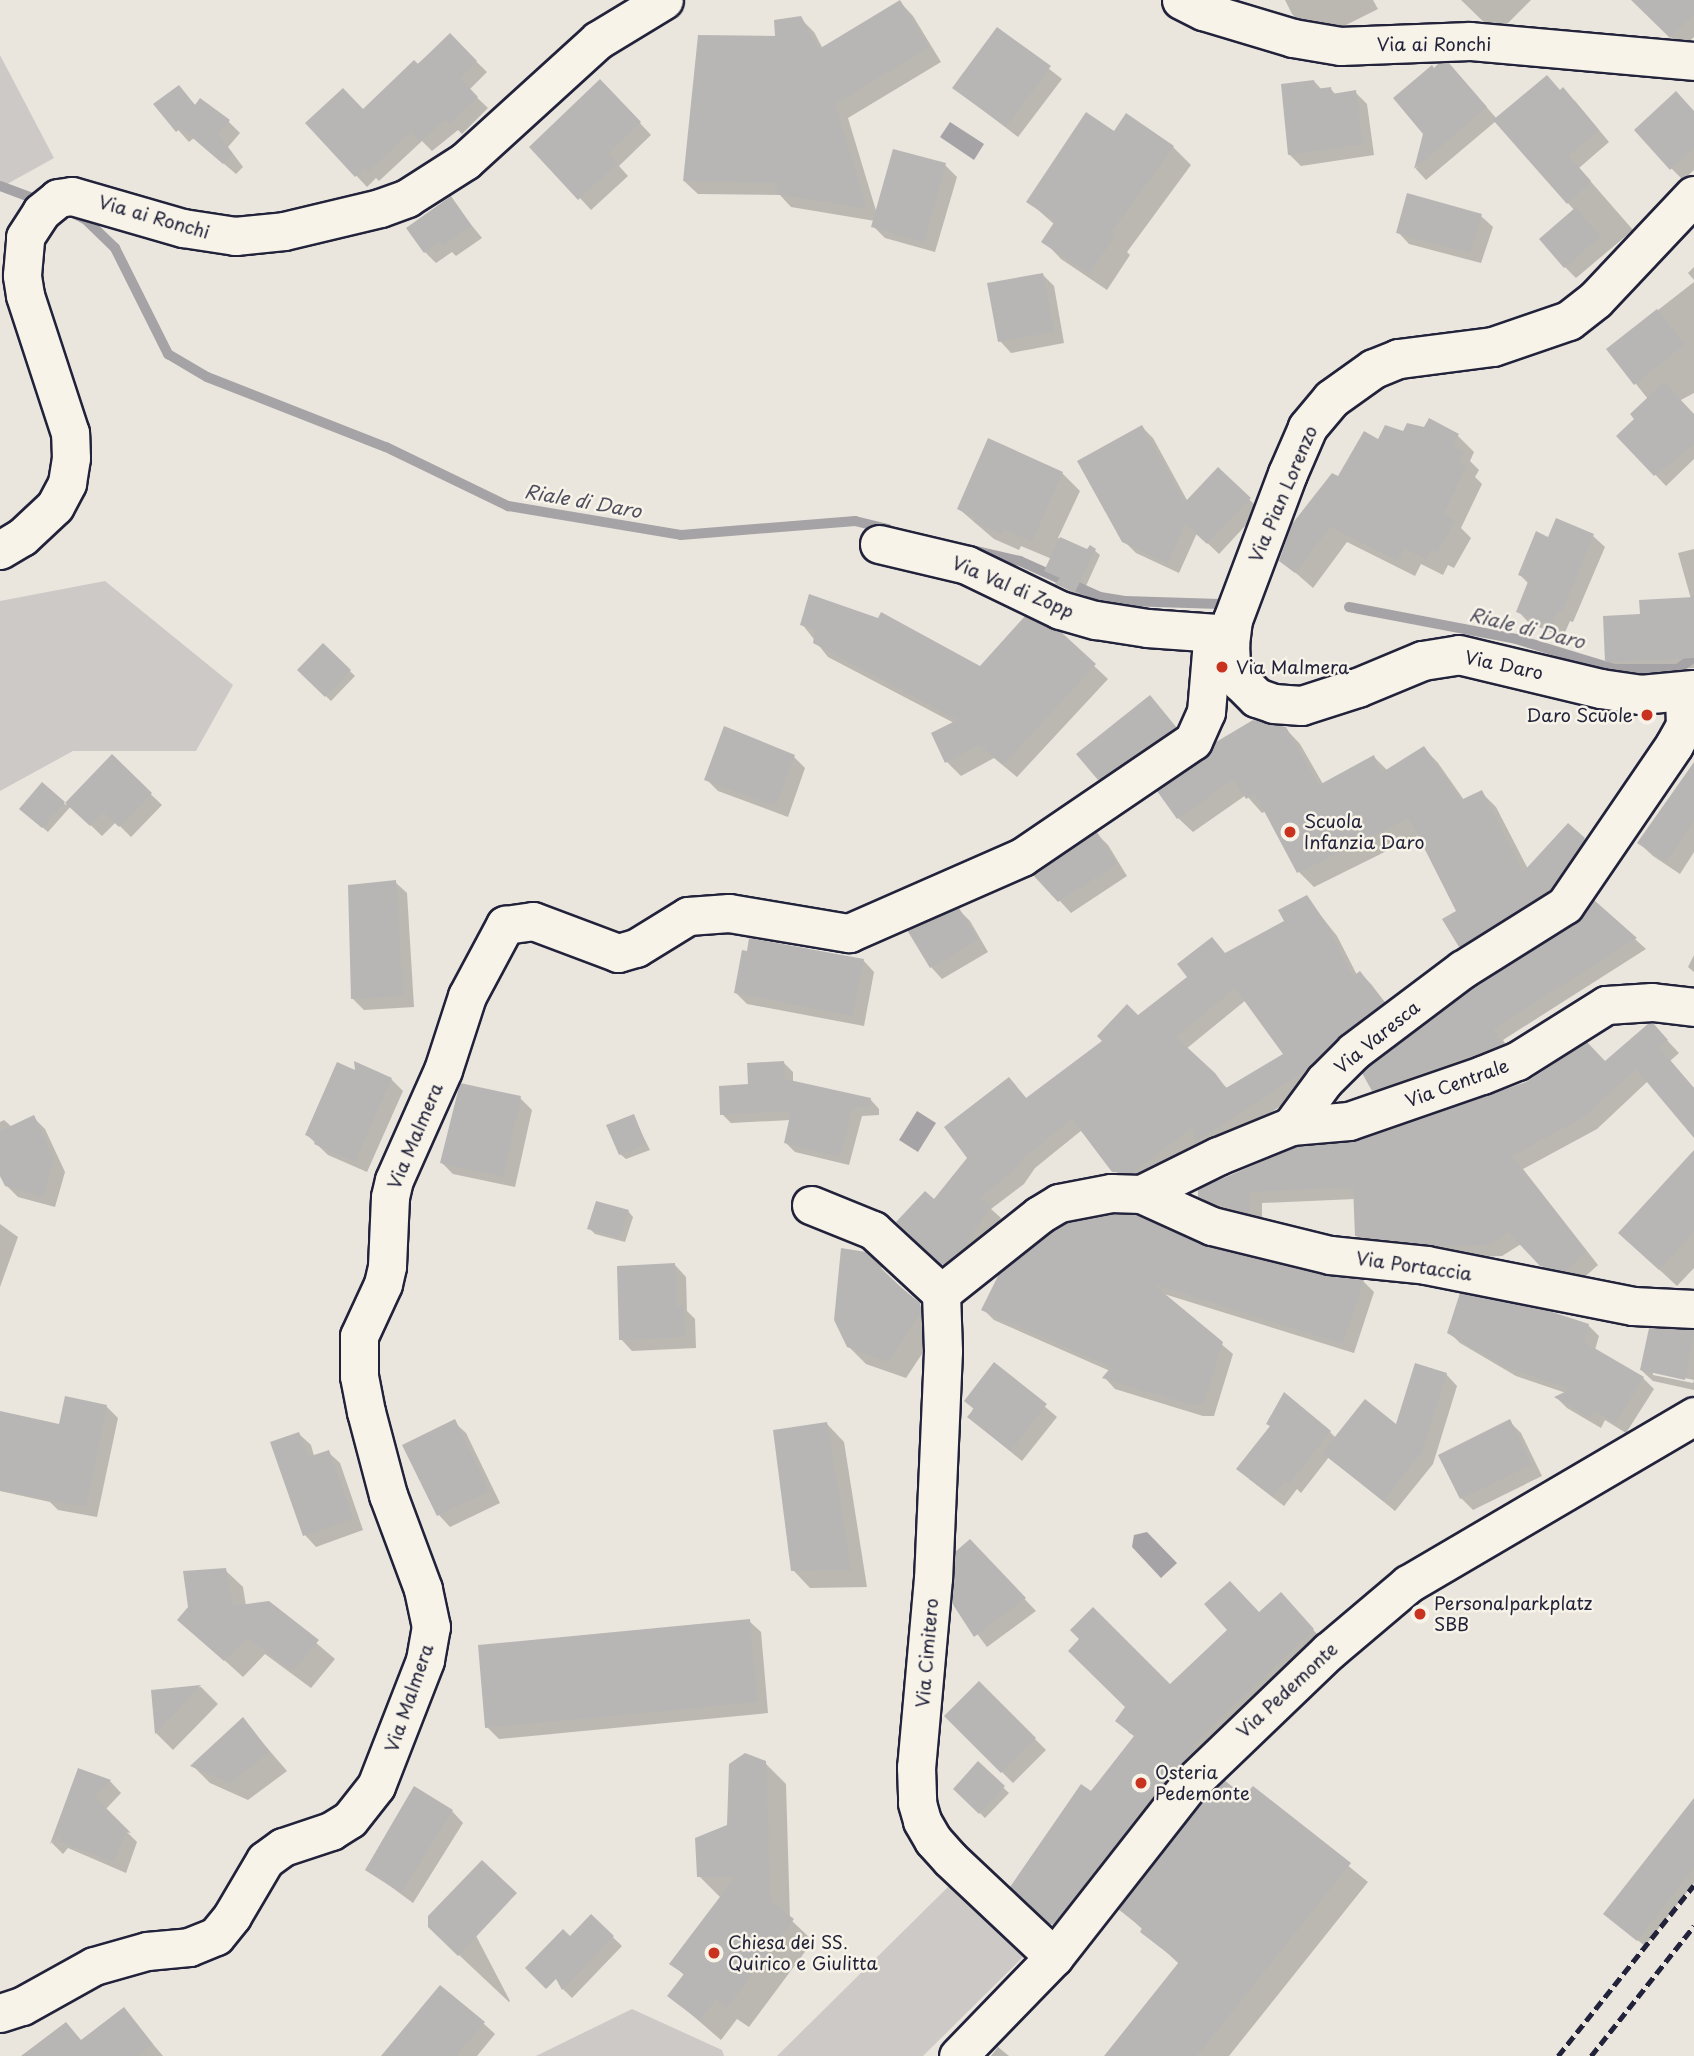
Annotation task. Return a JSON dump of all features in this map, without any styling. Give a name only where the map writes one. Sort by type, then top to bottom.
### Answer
[{"type":"street","name":"Via ai Ronchi","points":[[0,550],[32,529],[55,506],[67,483],[71,458],[70,433],[25,295],[22,275],[26,237],[50,205],[72,196],[87,198],[183,228],[234,236],[284,231],[380,208],[407,198],[465,161],[598,40],[664,0]]},
{"type":"street","name":"Via ai Ronchi","points":[[1181,0],[1203,11],[1293,38],[1340,46],[1470,41],[1694,61]]},
{"type":"street","name":"Via Pian Lorenzo","points":[[1235,622],[1308,428],[1332,399],[1374,369],[1399,359],[1493,347],[1569,321],[1596,300],[1694,196]]},
{"type":"street","name":"Via Val di Zopp","points":[[879,544],[967,565],[1060,610],[1096,620],[1147,628],[1235,622]]},
{"type":"street","name":"Via Daro","points":[[1235,622],[1231,665],[1241,682],[1257,698],[1275,704],[1302,706],[1359,688],[1423,661],[1460,655],[1601,689],[1641,695],[1689,691]]},
{"type":"street","name":"Via Malmera","points":[[0,2013],[22,2006],[94,1966],[147,1951],[189,1947],[216,1936],[232,1916],[265,1860],[283,1847],[331,1831],[350,1819],[376,1786],[425,1660],[431,1627],[423,1589],[388,1495],[366,1412],[358,1363],[359,1336],[362,1323],[383,1284],[394,1180],[443,1070],[467,996],[505,925],[533,921],[618,953],[636,948],[688,916],[729,913],[849,933],[1022,857],[1194,741],[1206,712],[1210,653],[1235,622]]},
{"type":"street","name":"Via Varesca","points":[[1291,1126],[1324,1081],[1354,1051],[1463,969],[1565,905],[1674,745],[1685,725],[1689,691]]},
{"type":"street","name":"Via Centrale","points":[[1291,1126],[1349,1121],[1482,1075],[1517,1061],[1606,1005],[1652,1002],[1694,1007]]},
{"type":"street","points":[[811,1205],[873,1230],[941,1293],[1039,1215],[1059,1203],[1111,1193],[1141,1194],[1219,1156],[1291,1126]]},
{"type":"street","name":"Via Portaccia","points":[[1141,1194],[1212,1226],[1330,1255],[1426,1265],[1633,1306],[1694,1309]]},
{"type":"street","name":"Via Cimitero","points":[[941,1293],[943,1351],[933,1578],[916,1767],[917,1803],[922,1821],[933,1840],[1054,1957]]},
{"type":"street","name":"Via Pedemonte","points":[[958,2056],[1054,1957],[1188,1786],[1358,1626],[1408,1584],[1694,1416]]},
{"type":"shaded area","points":[[0,55],[54,158],[0,188]]},
{"type":"shaded area","points":[[950,122],[984,144],[974,160],[940,137]]},
{"type":"shaded area","points":[[105,581],[233,685],[196,751],[73,751],[0,791],[0,601]]},
{"type":"shaded area","points":[[917,1111],[936,1123],[918,1152],[899,1140]]},
{"type":"shaded area","points":[[1147,1532],[1177,1563],[1161,1578],[1132,1547],[1134,1535]]},
{"type":"shaded area","points":[[951,1884],[1023,1957],[923,2056],[777,2056]]},
{"type":"shaded area","points":[[632,2009],[722,2050],[724,2056],[536,2056]]},
{"type":"building","points":[[900,0],[929,47],[835,104],[867,209],[776,194],[778,183],[683,181],[698,35],[775,36],[774,20],[801,16],[819,49]]},
{"type":"building","points":[[1631,0],[1694,0],[1694,14],[1670,38]]},
{"type":"building","points":[[997,27],[1051,66],[1006,127],[952,88]]},
{"type":"building","points":[[450,33],[477,61],[460,78],[478,97],[450,124],[446,120],[420,141],[411,131],[368,172],[365,168],[355,177],[305,123],[343,88],[363,109],[414,60],[418,64]]},
{"type":"building","points":[[1439,63],[1449,63],[1487,107],[1414,169],[1423,134],[1393,98],[1432,65],[1434,68]]},
{"type":"building","points":[[1547,75],[1560,90],[1563,87],[1599,130],[1569,156],[1591,181],[1567,204],[1493,120]]},
{"type":"building","points":[[600,79],[641,122],[608,153],[618,163],[578,200],[529,147]]},
{"type":"building","points":[[1314,80],[1316,89],[1331,87],[1332,94],[1356,90],[1363,144],[1288,155],[1281,84]]},
{"type":"building","points":[[179,85],[195,105],[200,98],[230,120],[218,134],[233,154],[223,164],[181,128],[176,132],[153,104]]},
{"type":"building","points":[[1676,91],[1694,111],[1694,148],[1670,170],[1634,130]]},
{"type":"building","points":[[1086,112],[1114,131],[1126,113],[1174,146],[1110,234],[1114,237],[1089,274],[1041,242],[1055,221],[1026,202]]},
{"type":"building","points":[[893,149],[946,163],[924,242],[871,227]]},
{"type":"building","points":[[1407,193],[1482,214],[1470,253],[1396,233]]},
{"type":"building","points":[[451,196],[472,226],[443,246],[440,242],[424,253],[406,228]]},
{"type":"building","points":[[1576,207],[1600,237],[1564,268],[1539,239]]},
{"type":"building","points":[[1043,273],[1054,332],[998,342],[987,283]]},
{"type":"building","points":[[1657,309],[1685,344],[1634,385],[1606,349]]},
{"type":"building","points":[[1664,382],[1694,414],[1694,445],[1654,476],[1616,436],[1634,419],[1630,414]]},
{"type":"building","points":[[1429,418],[1459,434],[1452,446],[1464,452],[1458,462],[1466,466],[1444,514],[1455,520],[1437,553],[1431,550],[1426,560],[1404,548],[1398,561],[1330,527],[1295,573],[1279,561],[1292,524],[1332,473],[1338,476],[1364,431],[1378,439],[1385,425],[1403,431],[1407,423],[1424,427]]},
{"type":"building","points":[[1142,425],[1185,502],[1218,467],[1251,498],[1207,544],[1185,524],[1168,563],[1122,542],[1077,461]]},
{"type":"building","points":[[988,438],[1063,472],[1032,542],[1003,529],[1001,534],[974,522],[976,518],[957,509]]},
{"type":"building","points":[[1556,518],[1594,534],[1562,612],[1558,610],[1551,626],[1516,612],[1529,579],[1518,575],[1536,531],[1548,537]]},
{"type":"building","points":[[1060,537],[1087,549],[1090,545],[1096,549],[1075,592],[1055,584],[1060,578],[1044,571]]},
{"type":"building","points":[[809,594],[878,618],[881,612],[980,666],[1025,616],[1061,632],[1096,664],[1003,765],[979,745],[945,763],[931,733],[957,720],[813,643],[815,630],[800,625]]},
{"type":"building","points":[[1694,597],[1694,658],[1605,662],[1603,616],[1640,614],[1639,600]]},
{"type":"building","points":[[323,643],[351,670],[325,697],[297,670]]},
{"type":"building","points":[[1150,695],[1176,727],[1098,780],[1076,754]]},
{"type":"building","points":[[1253,720],[1286,727],[1319,785],[1374,755],[1381,773],[1424,746],[1461,800],[1482,790],[1523,872],[1568,823],[1585,838],[1550,890],[1459,947],[1442,919],[1456,911],[1409,818],[1297,873],[1255,794],[1246,799],[1234,779],[1177,819],[1157,791],[1205,758],[1216,742]]},
{"type":"building","points":[[724,726],[795,755],[776,806],[704,780]]},
{"type":"building","points":[[112,754],[152,793],[119,827],[103,812],[90,826],[65,803]]},
{"type":"building","points":[[1694,762],[1694,820],[1666,862],[1637,843]]},
{"type":"building","points":[[42,782],[65,802],[42,828],[19,809]]},
{"type":"building","points":[[1097,832],[1117,864],[1058,902],[1033,875]]},
{"type":"building","points":[[396,880],[403,996],[351,999],[348,885]]},
{"type":"building","points":[[1307,895],[1326,923],[1353,976],[1360,971],[1384,1002],[1339,1036],[1306,1070],[1195,1142],[1194,1126],[1132,1173],[1112,1172],[1072,1119],[1024,1157],[1013,1172],[979,1198],[991,1206],[962,1249],[942,1265],[896,1222],[925,1191],[934,1199],[967,1158],[944,1127],[1009,1077],[1026,1098],[1102,1041],[1097,1036],[1127,1004],[1138,1015],[1187,977],[1177,964],[1212,937],[1225,953],[1284,921],[1278,910]],"holes":[[[1235,988],[1283,1054],[1226,1088],[1215,1073],[1176,1037]]]},
{"type":"building","points":[[1594,900],[1637,938],[1493,1029],[1503,1044],[1372,1091],[1362,1073],[1368,1067],[1475,986],[1576,923]]},
{"type":"building","points":[[959,908],[978,940],[930,968],[907,930]]},
{"type":"building","points":[[749,938],[864,959],[852,1016],[734,993],[742,950],[747,951]]},
{"type":"building","points":[[1649,1023],[1653,1023],[1668,1040],[1659,1047],[1694,1088],[1694,1138],[1636,1069],[1584,1117],[1512,1156],[1587,1252],[1565,1271],[1540,1266],[1508,1232],[1489,1245],[1439,1246],[1355,1236],[1353,1187],[1250,1192],[1250,1214],[1198,1197],[1198,1189],[1296,1147],[1356,1141],[1526,1082],[1587,1042],[1605,1061]]},
{"type":"building","points":[[354,1061],[392,1078],[355,1162],[314,1144],[316,1140],[305,1135],[337,1062],[355,1070]]},
{"type":"building","points":[[784,1061],[785,1079],[871,1098],[870,1106],[853,1107],[840,1157],[784,1143],[791,1111],[720,1115],[719,1086],[748,1084],[747,1063]]},
{"type":"building","points":[[460,1083],[521,1096],[503,1177],[440,1163]]},
{"type":"building","points":[[634,1114],[646,1144],[619,1155],[606,1125]]},
{"type":"building","points":[[34,1115],[54,1159],[43,1197],[5,1186],[0,1176],[0,1131]]},
{"type":"building","points":[[1694,1150],[1694,1232],[1659,1270],[1618,1233]]},
{"type":"building","points":[[596,1201],[629,1210],[620,1238],[587,1229]]},
{"type":"building","points":[[1113,1214],[1136,1215],[1207,1246],[1325,1275],[1364,1280],[1343,1344],[1153,1284],[1223,1342],[1203,1405],[1191,1405],[1102,1378],[1111,1367],[981,1310],[999,1274],[1051,1232],[1067,1223]]},
{"type":"building","points":[[841,1248],[866,1252],[882,1267],[880,1270],[920,1303],[921,1312],[888,1362],[847,1347],[834,1320]]},
{"type":"building","points":[[675,1263],[676,1306],[684,1305],[685,1337],[619,1340],[617,1266]]},
{"type":"building","points":[[1460,1293],[1546,1310],[1589,1324],[1584,1342],[1644,1377],[1615,1423],[1594,1410],[1590,1418],[1554,1397],[1571,1389],[1503,1366],[1447,1333]]},
{"type":"building","points":[[1649,1328],[1694,1330],[1685,1380],[1640,1370]]},
{"type":"building","points":[[994,1362],[1047,1404],[1010,1451],[967,1417],[974,1409],[964,1401]]},
{"type":"building","points":[[1415,1363],[1447,1373],[1422,1452],[1383,1501],[1322,1453],[1365,1399],[1396,1424]]},
{"type":"building","points":[[1284,1392],[1331,1431],[1289,1484],[1286,1480],[1273,1497],[1236,1469],[1270,1426],[1266,1424]]},
{"type":"building","points":[[65,1396],[107,1405],[86,1507],[0,1490],[0,1411],[59,1424]]},
{"type":"building","points":[[455,1419],[489,1491],[437,1516],[402,1445]]},
{"type":"building","points":[[1510,1419],[1532,1465],[1460,1499],[1438,1455]]},
{"type":"building","points":[[827,1422],[851,1570],[791,1571],[773,1430]]},
{"type":"building","points":[[299,1432],[308,1457],[329,1450],[353,1519],[303,1536],[270,1442]]},
{"type":"building","points":[[970,1539],[1026,1598],[974,1637],[952,1603],[955,1552]]},
{"type":"building","points":[[226,1568],[232,1606],[269,1601],[319,1640],[293,1671],[247,1638],[224,1661],[177,1620],[188,1607],[183,1571]]},
{"type":"building","points":[[1230,1581],[1259,1612],[1281,1592],[1314,1629],[1190,1748],[1196,1750],[1171,1773],[1053,1924],[1049,1924],[1010,1887],[1081,1784],[1091,1791],[1134,1736],[1115,1721],[1125,1707],[1068,1651],[1079,1639],[1070,1630],[1093,1607],[1170,1684],[1227,1630],[1204,1604]]},
{"type":"building","points":[[750,1619],[757,1702],[485,1728],[478,1645]]},
{"type":"building","points":[[979,1681],[1036,1738],[1001,1773],[944,1716]]},
{"type":"building","points":[[201,1685],[155,1734],[151,1690]]},
{"type":"building","points":[[243,1717],[270,1752],[230,1783],[190,1766]]},
{"type":"building","points":[[745,1753],[766,1761],[771,1902],[794,1919],[727,2008],[716,1999],[700,2021],[667,1996],[684,1974],[669,1964],[735,1877],[697,1877],[695,1838],[727,1825],[729,1764]]},
{"type":"building","points":[[978,1761],[1005,1786],[979,1814],[953,1789]]},
{"type":"building","points":[[78,1768],[111,1780],[95,1797],[131,1833],[126,1832],[114,1862],[59,1841],[63,1831],[50,1844]]},
{"type":"building","points":[[1224,1780],[1244,1796],[1253,1786],[1351,1863],[1197,2056],[1104,2056],[1179,1962],[1140,1932],[1142,1928],[1118,1909],[1204,1800]]},
{"type":"building","points":[[414,1786],[453,1810],[401,1893],[365,1870]]},
{"type":"building","points":[[1694,1798],[1694,1868],[1637,1941],[1603,1914]]},
{"type":"building","points":[[482,1860],[517,1893],[458,1956],[428,1927],[428,1916]]},
{"type":"building","points":[[591,1914],[614,1936],[562,1990],[556,1979],[546,1989],[525,1968],[563,1929],[570,1936]]},
{"type":"building","points":[[440,1985],[485,2022],[456,2056],[381,2056]]},
{"type":"building","points":[[124,2007],[153,2044],[137,2056],[21,2056],[66,2022],[81,2040]]},
{"type":"waterway","name":"Riale di Daro","points":[[0,186],[43,202]]},
{"type":"waterway","name":"Riale di Daro","points":[[75,214],[85,219],[115,248],[168,354],[207,377],[386,447],[508,506],[681,535],[855,521],[888,529]]},
{"type":"waterway","name":"Riale di Daro","points":[[968,549],[1020,561],[1100,597],[1125,601],[1220,604]]},
{"type":"waterway","name":"Riale di Daro","points":[[1349,607],[1516,639],[1615,669],[1678,669],[1694,657]]},
{"type":"railway","points":[[1558,2056],[1694,1885]]},
{"type":"railway","points":[[1591,2056],[1694,1926]]},
{"type":"place","name":"Via Malmera","points":[[1222,667]]},
{"type":"place","name":"Daro Scuole","points":[[1647,715]]},
{"type":"place","name":"Scuola Infanzia Daro","points":[[1290,832]]},
{"type":"place","name":"Personalparkplatz SBB","points":[[1420,1614]]},
{"type":"place","name":"Osteria Pedemonte","points":[[1141,1783]]},
{"type":"place","name":"Chiesa dei SS. Quirico e Giulitta","points":[[714,1953]]}]
